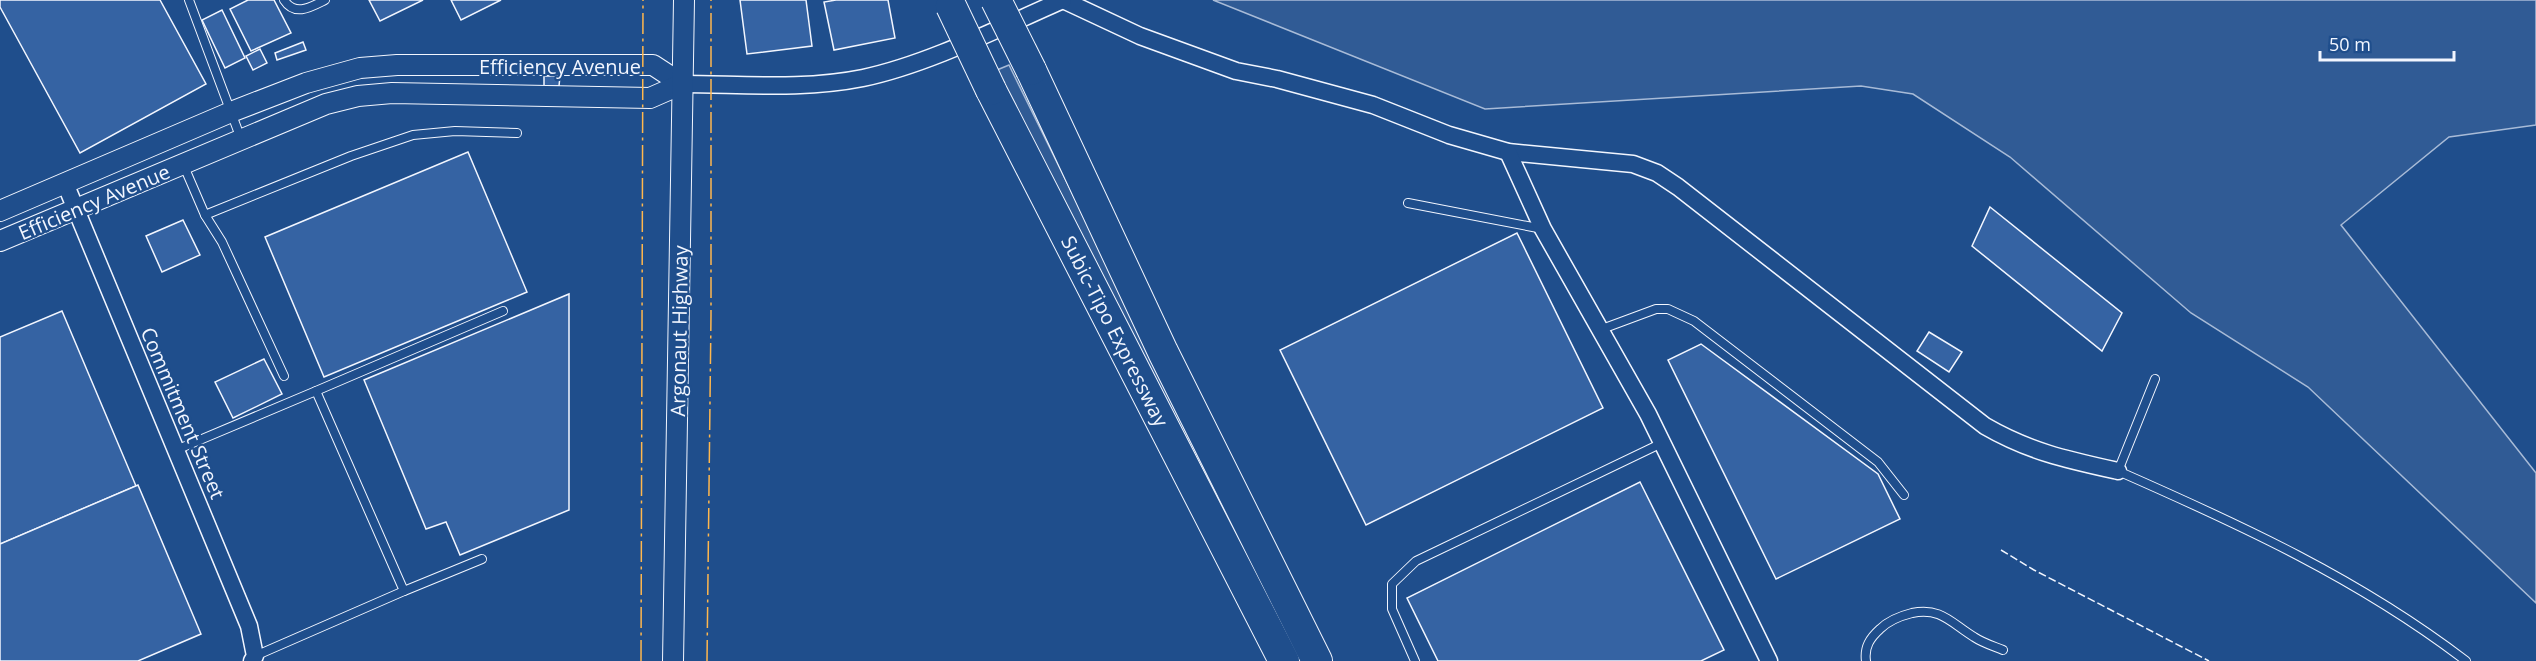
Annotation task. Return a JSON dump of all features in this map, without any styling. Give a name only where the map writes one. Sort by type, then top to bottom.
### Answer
[{"type":"highway","name":"Subic-Tipo Expressway","points":[[996,0],[1163,352],[1317,661]]},
{"type":"highway","name":"Subic-Tipo Expressway","points":[[950,3],[991,90],[1284,661]]},
{"type":"street","name":"Argonaut Highway","points":[[673,661],[684,0]]},
{"type":"street","points":[[682,84],[804,84],[862,78],[940,53],[1063,0],[1140,36],[1204,61],[1373,105],[1449,135],[1508,152],[1609,160],[1633,164],[1657,173],[1985,426],[2037,452],[2118,471]]},
{"type":"street","name":"Efficiency Avenue","points":[[0,211],[231,112],[332,75],[360,68],[397,65],[653,65],[682,84]]},
{"type":"street","name":"Efficiency Avenue","points":[[0,242],[326,104],[358,96],[392,93],[650,98],[682,84]]},
{"type":"street","points":[[1508,152],[1543,229],[1602,329],[1662,442],[1769,661]]},
{"type":"street","name":"Commitment Street","points":[[65,183],[249,626],[254,659]]},
{"type":"lane","points":[[189,0],[241,139]]},
{"type":"lane","points":[[284,0],[290,8],[296,10],[326,0]]},
{"type":"lane","points":[[205,215],[351,156],[413,135],[455,131],[517,133]]},
{"type":"lane","points":[[183,164],[205,215],[222,242],[284,376]]},
{"type":"lane","points":[[1408,203],[1543,229]]},
{"type":"lane","points":[[1602,329],[1656,309],[1668,309],[1687,316],[1709,330],[1878,462],[1904,495]]},
{"type":"lane","points":[[176,450],[503,311]]},
{"type":"lane","points":[[2155,379],[2118,471],[2285,547],[2431,634],[2466,661]]},
{"type":"lane","points":[[316,391],[404,591]]},
{"type":"lane","points":[[1415,661],[1392,609],[1392,584],[1416,561],[1662,442]]},
{"type":"lane","points":[[254,659],[404,591],[482,559]]},
{"type":"lane","points":[[1866,661],[1866,649],[1870,639],[1886,623],[1902,615],[1924,610],[1941,614],[1976,638],[2003,650]]},
{"type":"shaded area","points":[[1213,0],[2536,0],[2536,125],[2449,137],[2341,225],[2536,473],[2536,603],[2308,387],[2191,313],[2010,157],[1913,94],[1861,86],[1485,109]]},
{"type":"shaded area","points":[[1009,65],[1305,661],[1294,661],[997,70]]},
{"type":"building","points":[[0,0],[160,0],[206,84],[80,153],[0,7]]},
{"type":"building","points":[[248,0],[274,0],[291,33],[251,51],[230,9]]},
{"type":"building","points":[[369,0],[423,0],[380,21]]},
{"type":"building","points":[[451,0],[501,0],[461,20]]},
{"type":"building","points":[[740,0],[806,0],[812,46],[747,54]]},
{"type":"building","points":[[888,0],[895,38],[834,50],[824,2]]},
{"type":"building","points":[[222,10],[245,58],[225,68],[202,20]]},
{"type":"building","points":[[303,42],[306,50],[277,60],[275,53]]},
{"type":"building","points":[[260,49],[267,63],[253,70],[246,56]]},
{"type":"building","points":[[544,76],[560,76],[559,86],[544,86]]},
{"type":"building","points":[[468,152],[527,292],[324,377],[265,237]]},
{"type":"building","points":[[1990,207],[2122,313],[2102,351],[1972,246]]},
{"type":"building","points":[[183,220],[200,255],[162,272],[146,236]]},
{"type":"building","points":[[1517,233],[1603,408],[1366,525],[1280,350]]},
{"type":"building","points":[[569,294],[569,510],[460,555],[446,522],[426,529],[364,380]]},
{"type":"building","points":[[62,311],[136,486],[0,544],[0,337]]},
{"type":"building","points":[[1929,332],[1962,352],[1949,372],[1917,351]]},
{"type":"building","points":[[1701,344],[1878,474],[1900,519],[1776,579],[1668,360]]},
{"type":"building","points":[[264,359],[282,394],[233,418],[215,382]]},
{"type":"building","points":[[1640,482],[1724,650],[1701,661],[1438,661],[1407,598]]},
{"type":"building","points":[[138,485],[201,634],[138,661],[0,661],[0,544]]},
{"type":"fence","points":[[2001,550],[2034,570],[2209,661]]},
{"type":"power","points":[[641,661],[643,0]]},
{"type":"power","points":[[707,661],[711,315],[711,0]]}]
